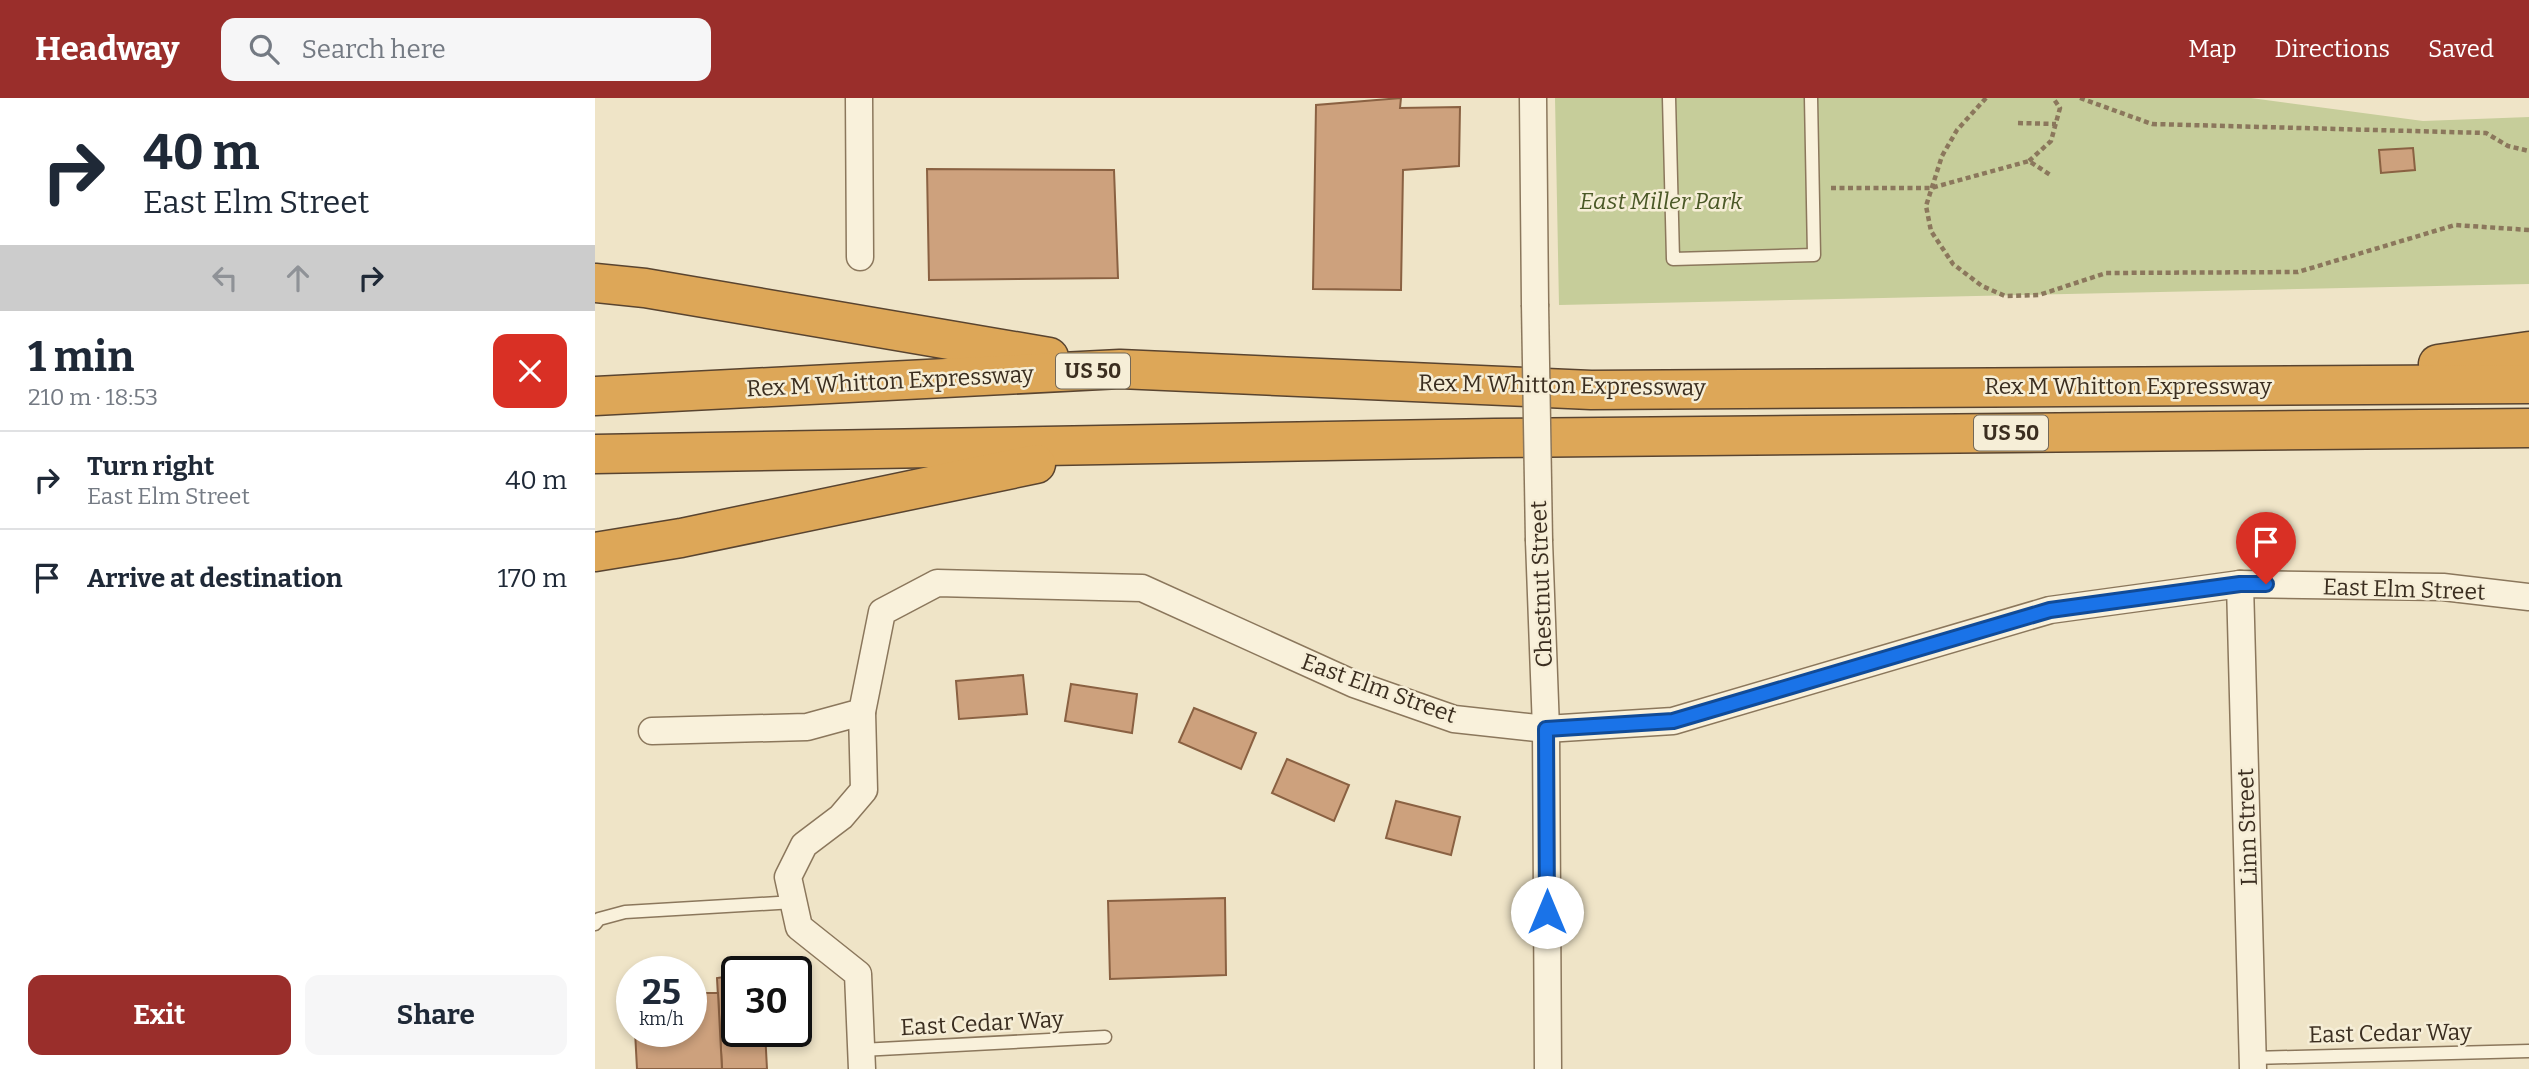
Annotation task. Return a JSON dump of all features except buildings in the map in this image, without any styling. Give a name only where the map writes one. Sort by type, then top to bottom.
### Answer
[{"type":"highway","points":[[595,283],[645,288],[1120,369]]},
{"type":"highway","points":[[2296,385],[2529,351]]},
{"type":"highway","name":"Rex M Whitton Expressway","points":[[595,396],[1120,369],[1591,390],[2529,384]]},
{"type":"highway","points":[[2407,428],[2529,452]]},
{"type":"highway","name":"Rex M Whitton Expressway","points":[[595,454],[1453,439],[2529,428]]},
{"type":"highway","points":[[595,552],[681,538],[1127,445]]},
{"type":"street","points":[[859,98],[860,257]]},
{"type":"street","name":"Chestnut Street","points":[[1533,98],[1539,541],[1546,729],[1548,1069]]},
{"type":"street","name":"East Elm Street","points":[[862,712],[882,612],[937,583],[1142,588],[1354,684],[1454,719],[1546,729],[1673,721],[2050,610],[2240,584],[2443,587],[2529,597]]},
{"type":"street","name":"Linn Street","points":[[2240,584],[2253,1063]]},
{"type":"street","points":[[652,731],[807,727],[862,712],[864,790],[841,817],[804,845],[788,877],[799,927],[858,974],[861,1060]]},
{"type":"lane","points":[[1669,98],[1673,259],[1814,255],[1811,98]]},
{"type":"lane","points":[[595,925],[599,919],[625,912],[794,902]]},
{"type":"lane","name":"East Cedar Way","points":[[861,1060],[1105,1037]]},
{"type":"lane","name":"East Cedar Way","points":[[2253,1063],[2529,1051]]},
{"type":"path","points":[[1986,98],[1957,130],[1942,156],[1926,206],[1931,231],[1953,264],[1982,286],[2005,296],[2039,295],[2106,273],[2298,272],[2455,225],[2529,230]]},
{"type":"path","points":[[1813,188],[1931,188],[2029,161],[2052,141],[2060,108],[2053,98]]},
{"type":"path","points":[[2080,98],[2151,124],[2486,133],[2508,146],[2529,151]]},
{"type":"path","points":[[2018,123],[2056,124]]},
{"type":"path","points":[[2029,161],[2052,176]]},
{"type":"green space","name":"East Miller Park","points":[[1555,98],[2251,98],[2423,121],[2529,117],[2529,284],[1559,305]]},
{"type":"route","points":[[1547,912],[1546,729],[1673,721],[2050,610],[2240,584],[2266,584]]}]
